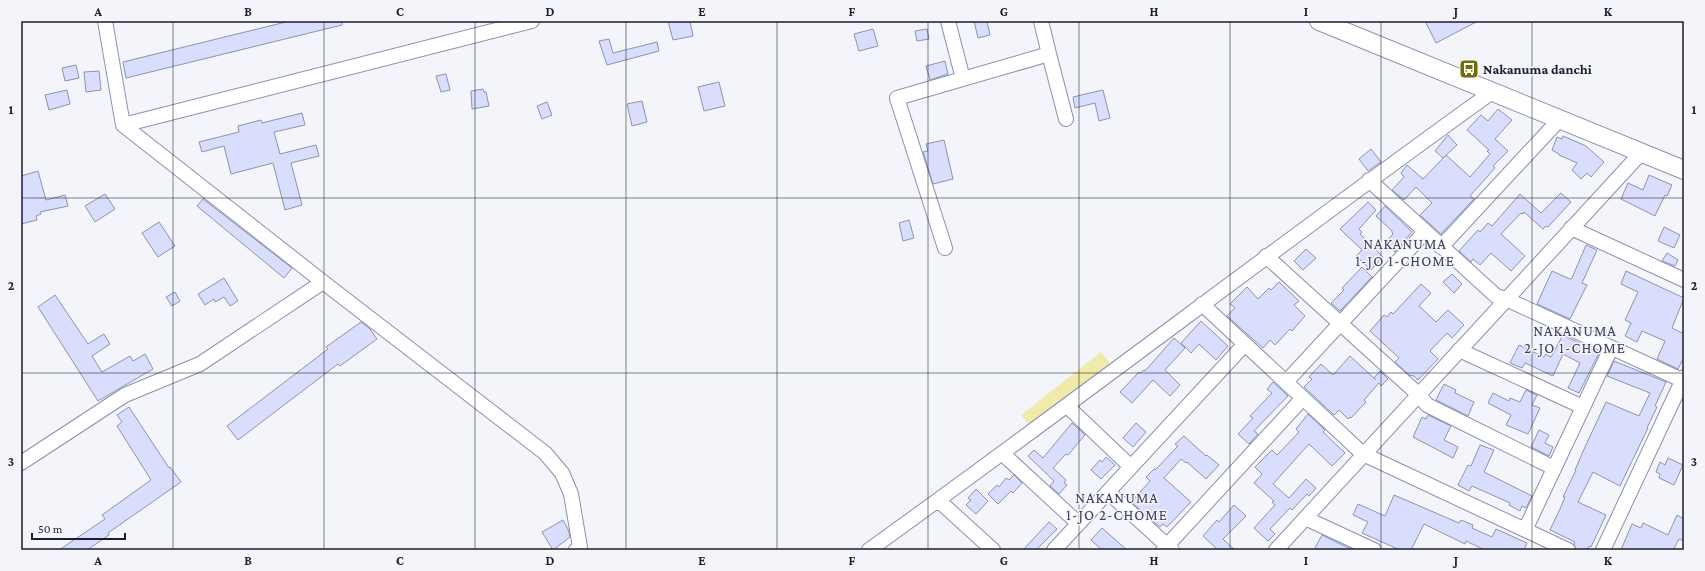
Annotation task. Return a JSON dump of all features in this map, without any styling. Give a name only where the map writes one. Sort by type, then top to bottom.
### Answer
[{"type":"street","points":[[105,21],[123,126],[545,453],[562,474],[571,494],[580,547],[576,550]]},
{"type":"street","points":[[123,126],[532,21]]},
{"type":"street","points":[[948,21],[963,79]]},
{"type":"street","points":[[1042,21],[1066,119]]},
{"type":"street","points":[[1319,21],[1684,170]]},
{"type":"street","points":[[945,248],[897,98],[1049,54]]},
{"type":"street","points":[[870,550],[1003,454],[1369,180],[1492,92]]},
{"type":"street","points":[[1441,247],[1560,120]]},
{"type":"street","points":[[1276,550],[1641,153]]},
{"type":"street","points":[[1369,180],[1496,296],[1506,299],[1683,380],[1603,550]]},
{"type":"street","points":[[1571,228],[1684,280]]},
{"type":"street","points":[[1286,382],[1425,232]]},
{"type":"street","points":[[1266,256],[1418,394],[1427,405],[1554,468]]},
{"type":"street","points":[[21,463],[125,395],[200,364],[323,282]]},
{"type":"street","points":[[1202,304],[1363,454],[1568,550]]},
{"type":"street","points":[[1054,550],[1245,344]]},
{"type":"street","points":[[1525,530],[1611,348]]},
{"type":"street","points":[[1459,350],[1583,406]]},
{"type":"street","points":[[1108,492],[1168,549],[1303,398]]},
{"type":"street","points":[[1066,406],[1131,467]]},
{"type":"street","points":[[1003,454],[1078,523]]},
{"type":"street","points":[[938,500],[993,550]]},
{"type":"street","points":[[1305,518],[1374,550]]},
{"type":"shaded area","points":[[1101,352],[1110,363],[1030,426],[1021,415]]},
{"type":"building","points":[[290,21],[342,21],[342,25],[126,78],[123,62]]},
{"type":"building","points":[[668,21],[690,21],[693,36],[673,40]]},
{"type":"building","points":[[974,21],[987,21],[990,35],[978,38]]},
{"type":"building","points":[[1425,21],[1478,21],[1436,43]]},
{"type":"building","points":[[873,29],[878,46],[859,51],[854,34]]},
{"type":"building","points":[[927,29],[929,39],[917,41],[915,31]]},
{"type":"building","points":[[609,39],[613,53],[657,42],[659,51],[607,65],[599,41]]},
{"type":"building","points":[[945,61],[948,74],[930,80],[926,66]]},
{"type":"building","points":[[76,65],[79,78],[65,81],[62,68]]},
{"type":"building","points":[[99,71],[101,90],[86,92],[84,72]]},
{"type":"building","points":[[446,74],[450,90],[441,92],[436,76]]},
{"type":"building","points":[[719,82],[725,106],[704,111],[698,87]]},
{"type":"building","points":[[483,89],[484,92],[486,92],[489,106],[472,109],[471,91]]},
{"type":"building","points":[[67,90],[70,104],[49,110],[45,95]]},
{"type":"building","points":[[1103,90],[1110,118],[1099,121],[1095,103],[1075,108],[1073,97]]},
{"type":"building","points":[[642,101],[647,122],[632,126],[627,104]]},
{"type":"building","points":[[547,102],[552,115],[542,119],[537,106]]},
{"type":"building","points":[[1498,109],[1512,120],[1495,139],[1508,151],[1493,166],[1495,168],[1470,196],[1474,199],[1441,234],[1420,215],[1432,203],[1416,187],[1404,200],[1392,190],[1404,177],[1401,173],[1407,165],[1423,179],[1446,155],[1470,177],[1490,154],[1487,151],[1489,150],[1467,130],[1481,115],[1488,121]]},
{"type":"building","points":[[302,113],[305,125],[274,132],[280,154],[316,145],[319,156],[291,163],[302,205],[285,210],[273,163],[231,174],[224,146],[202,152],[199,142],[239,132],[238,126],[261,120],[262,123]]},
{"type":"building","points":[[1448,135],[1457,145],[1443,158],[1435,151]]},
{"type":"building","points":[[1563,136],[1586,146],[1604,162],[1591,177],[1587,173],[1581,179],[1572,170],[1577,163],[1559,155],[1552,150],[1557,137],[1562,139]]},
{"type":"building","points":[[944,140],[953,179],[933,184],[923,152],[928,151],[926,144]]},
{"type":"building","points":[[1371,149],[1381,162],[1368,171],[1359,159]]},
{"type":"building","points":[[38,171],[46,200],[65,195],[68,206],[40,212],[41,214],[36,216],[37,220],[21,224],[21,176]]},
{"type":"building","points":[[1649,175],[1672,185],[1667,196],[1665,195],[1655,216],[1621,199],[1628,183],[1643,190]]},
{"type":"building","points":[[1561,193],[1571,202],[1548,227],[1546,226],[1543,229],[1524,212],[1523,214],[1521,213],[1501,234],[1525,256],[1511,271],[1491,253],[1480,265],[1473,259],[1471,262],[1459,251],[1478,230],[1480,232],[1488,223],[1492,226],[1520,194],[1541,213]]},
{"type":"building","points":[[105,194],[115,209],[95,222],[85,206]]},
{"type":"building","points":[[203,199],[292,268],[284,278],[197,206]]},
{"type":"building","points":[[1368,202],[1376,210],[1359,229],[1362,232],[1360,234],[1383,257],[1371,270],[1356,256],[1362,250],[1340,229]]},
{"type":"building","points":[[1385,206],[1412,232],[1395,252],[1385,243],[1393,234],[1392,231],[1376,216]]},
{"type":"building","points":[[909,220],[914,238],[903,241],[899,223]]},
{"type":"building","points":[[159,222],[175,246],[158,257],[142,233]]},
{"type":"building","points":[[1664,227],[1680,235],[1674,248],[1658,241]]},
{"type":"building","points":[[1586,245],[1597,250],[1582,283],[1587,285],[1570,319],[1537,304],[1552,271],[1570,279],[1572,278]]},
{"type":"building","points":[[1306,249],[1316,258],[1303,270],[1294,261]]},
{"type":"building","points":[[1667,253],[1678,260],[1675,266],[1662,261]]},
{"type":"building","points":[[1362,267],[1372,277],[1340,311],[1331,303],[1344,290],[1342,288]]},
{"type":"building","points":[[1626,271],[1684,298],[1672,328],[1684,334],[1684,357],[1678,369],[1657,359],[1665,341],[1642,331],[1637,342],[1625,336],[1631,323],[1625,320],[1638,292],[1621,284]]},
{"type":"building","points":[[1452,274],[1462,284],[1454,293],[1443,282]]},
{"type":"building","points":[[224,278],[238,301],[230,306],[224,297],[215,302],[214,299],[205,305],[198,294]]},
{"type":"building","points":[[1279,282],[1299,301],[1294,305],[1305,316],[1292,331],[1290,329],[1275,345],[1270,340],[1263,348],[1227,316],[1235,308],[1230,304],[1247,287],[1258,299],[1269,288],[1271,290]]},
{"type":"building","points":[[1421,284],[1431,293],[1419,306],[1436,322],[1448,310],[1464,325],[1452,338],[1447,333],[1430,351],[1438,359],[1418,380],[1414,376],[1409,375],[1395,362],[1399,358],[1370,331],[1384,315],[1387,317],[1391,312],[1393,314]]},
{"type":"building","points":[[175,292],[180,301],[172,306],[166,297]]},
{"type":"building","points":[[55,295],[88,344],[104,334],[110,344],[92,356],[102,372],[130,356],[133,361],[145,354],[153,369],[98,401],[38,307]]},
{"type":"building","points":[[1201,321],[1228,346],[1216,360],[1199,344],[1191,353],[1181,343]]},
{"type":"building","points":[[361,322],[370,329],[377,339],[340,366],[338,364],[238,440],[227,426],[328,349],[326,347]]},
{"type":"building","points":[[1563,335],[1599,353],[1579,393],[1568,388],[1580,363],[1563,354],[1553,376],[1525,363],[1522,368],[1510,363],[1519,345],[1544,357],[1546,354],[1551,357]]},
{"type":"building","points":[[1174,338],[1185,348],[1165,370],[1180,385],[1170,396],[1153,380],[1132,403],[1120,392],[1139,372],[1145,371]]},
{"type":"building","points":[[1350,356],[1376,380],[1374,378],[1380,371],[1388,379],[1381,386],[1379,383],[1364,400],[1366,402],[1351,418],[1350,417],[1348,419],[1339,410],[1334,415],[1304,387],[1312,379],[1309,377],[1321,364],[1333,375]]},
{"type":"building","points":[[1614,361],[1666,382],[1655,406],[1657,407],[1648,428],[1620,486],[1593,472],[1578,502],[1606,515],[1591,547],[1589,546],[1587,550],[1576,550],[1574,544],[1575,542],[1550,530],[1565,497],[1563,497],[1606,402],[1639,416],[1650,393],[1607,376]]},
{"type":"building","points":[[1273,382],[1288,396],[1254,431],[1258,434],[1249,444],[1238,434],[1253,418],[1250,416],[1272,393],[1267,389]]},
{"type":"building","points":[[1444,384],[1456,390],[1455,393],[1474,402],[1468,416],[1436,400]]},
{"type":"building","points":[[1526,390],[1537,395],[1532,405],[1540,408],[1528,434],[1506,425],[1511,415],[1488,403],[1493,393],[1509,401],[1510,398],[1520,402]]},
{"type":"building","points":[[129,407],[169,468],[170,467],[181,482],[108,533],[109,535],[87,550],[59,550],[105,519],[102,515],[151,480],[117,426],[122,422],[117,415]]},
{"type":"building","points":[[1308,414],[1325,430],[1323,432],[1345,453],[1332,466],[1309,444],[1273,484],[1289,498],[1306,479],[1316,488],[1309,496],[1307,494],[1292,510],[1290,508],[1270,529],[1275,534],[1268,541],[1254,528],[1275,505],[1272,502],[1274,501],[1254,483],[1262,474],[1255,467],[1272,450],[1277,455],[1282,450],[1299,432],[1296,429]]},
{"type":"building","points":[[1428,415],[1451,426],[1444,440],[1458,447],[1453,458],[1413,437],[1422,417],[1426,419]]},
{"type":"building","points":[[1072,423],[1085,435],[1068,455],[1066,454],[1053,468],[1066,480],[1064,483],[1067,485],[1059,494],[1050,486],[1054,481],[1028,456],[1034,450],[1043,458]]},
{"type":"building","points":[[1136,423],[1146,432],[1133,447],[1123,438]]},
{"type":"building","points":[[1539,430],[1549,435],[1545,443],[1553,447],[1549,456],[1531,447]]},
{"type":"building","points":[[1184,436],[1206,456],[1207,455],[1219,465],[1206,479],[1187,462],[1186,463],[1181,459],[1164,478],[1191,502],[1167,527],[1163,524],[1160,527],[1131,502],[1150,481],[1146,477],[1154,469],[1155,470],[1178,446],[1175,444]]},
{"type":"building","points":[[1480,445],[1494,450],[1484,472],[1532,496],[1526,508],[1522,506],[1520,511],[1509,505],[1510,503],[1472,486],[1469,491],[1458,485],[1468,465],[1471,466]]},
{"type":"building","points":[[1106,457],[1115,465],[1101,479],[1091,470],[1100,460],[1102,462]]},
{"type":"building","points":[[1668,458],[1683,465],[1674,485],[1659,478],[1660,474],[1656,472],[1660,462],[1665,465]]},
{"type":"building","points":[[1014,475],[1022,483],[1013,493],[1011,491],[998,504],[988,494],[997,485],[999,487],[1006,478],[1009,480]]},
{"type":"building","points":[[976,489],[988,501],[976,514],[966,505],[971,500],[968,498]]},
{"type":"building","points":[[1394,495],[1459,523],[1461,520],[1473,525],[1472,528],[1492,537],[1496,529],[1527,543],[1524,550],[1485,550],[1466,541],[1465,544],[1424,524],[1411,550],[1400,550],[1362,533],[1368,522],[1353,515],[1358,504],[1385,516]]},
{"type":"building","points":[[1234,505],[1246,516],[1223,539],[1235,550],[1218,550],[1203,536],[1217,520],[1219,522]]},
{"type":"building","points":[[1677,515],[1684,519],[1684,541],[1679,539],[1673,550],[1621,550],[1632,524],[1641,528],[1643,523],[1668,535]]},
{"type":"building","points":[[563,520],[570,537],[553,550],[542,532]]},
{"type":"building","points":[[1049,522],[1057,529],[1036,550],[1023,550]]},
{"type":"building","points":[[1102,528],[1127,550],[1102,550],[1091,540]]},
{"type":"building","points":[[1322,535],[1336,542],[1353,550],[1314,550]]},
{"type":"place","name":"Nakanuma danchi","points":[[1469,69]]},
{"type":"district","name":"NAKANUMA 1-JO 1-CHOME","points":[[1405,252]]},
{"type":"district","name":"NAKANUMA 2-JO 1-CHOME","points":[[1575,340]]},
{"type":"district","name":"NAKANUMA 1-JO 2-CHOME","points":[[1117,506]]}]
